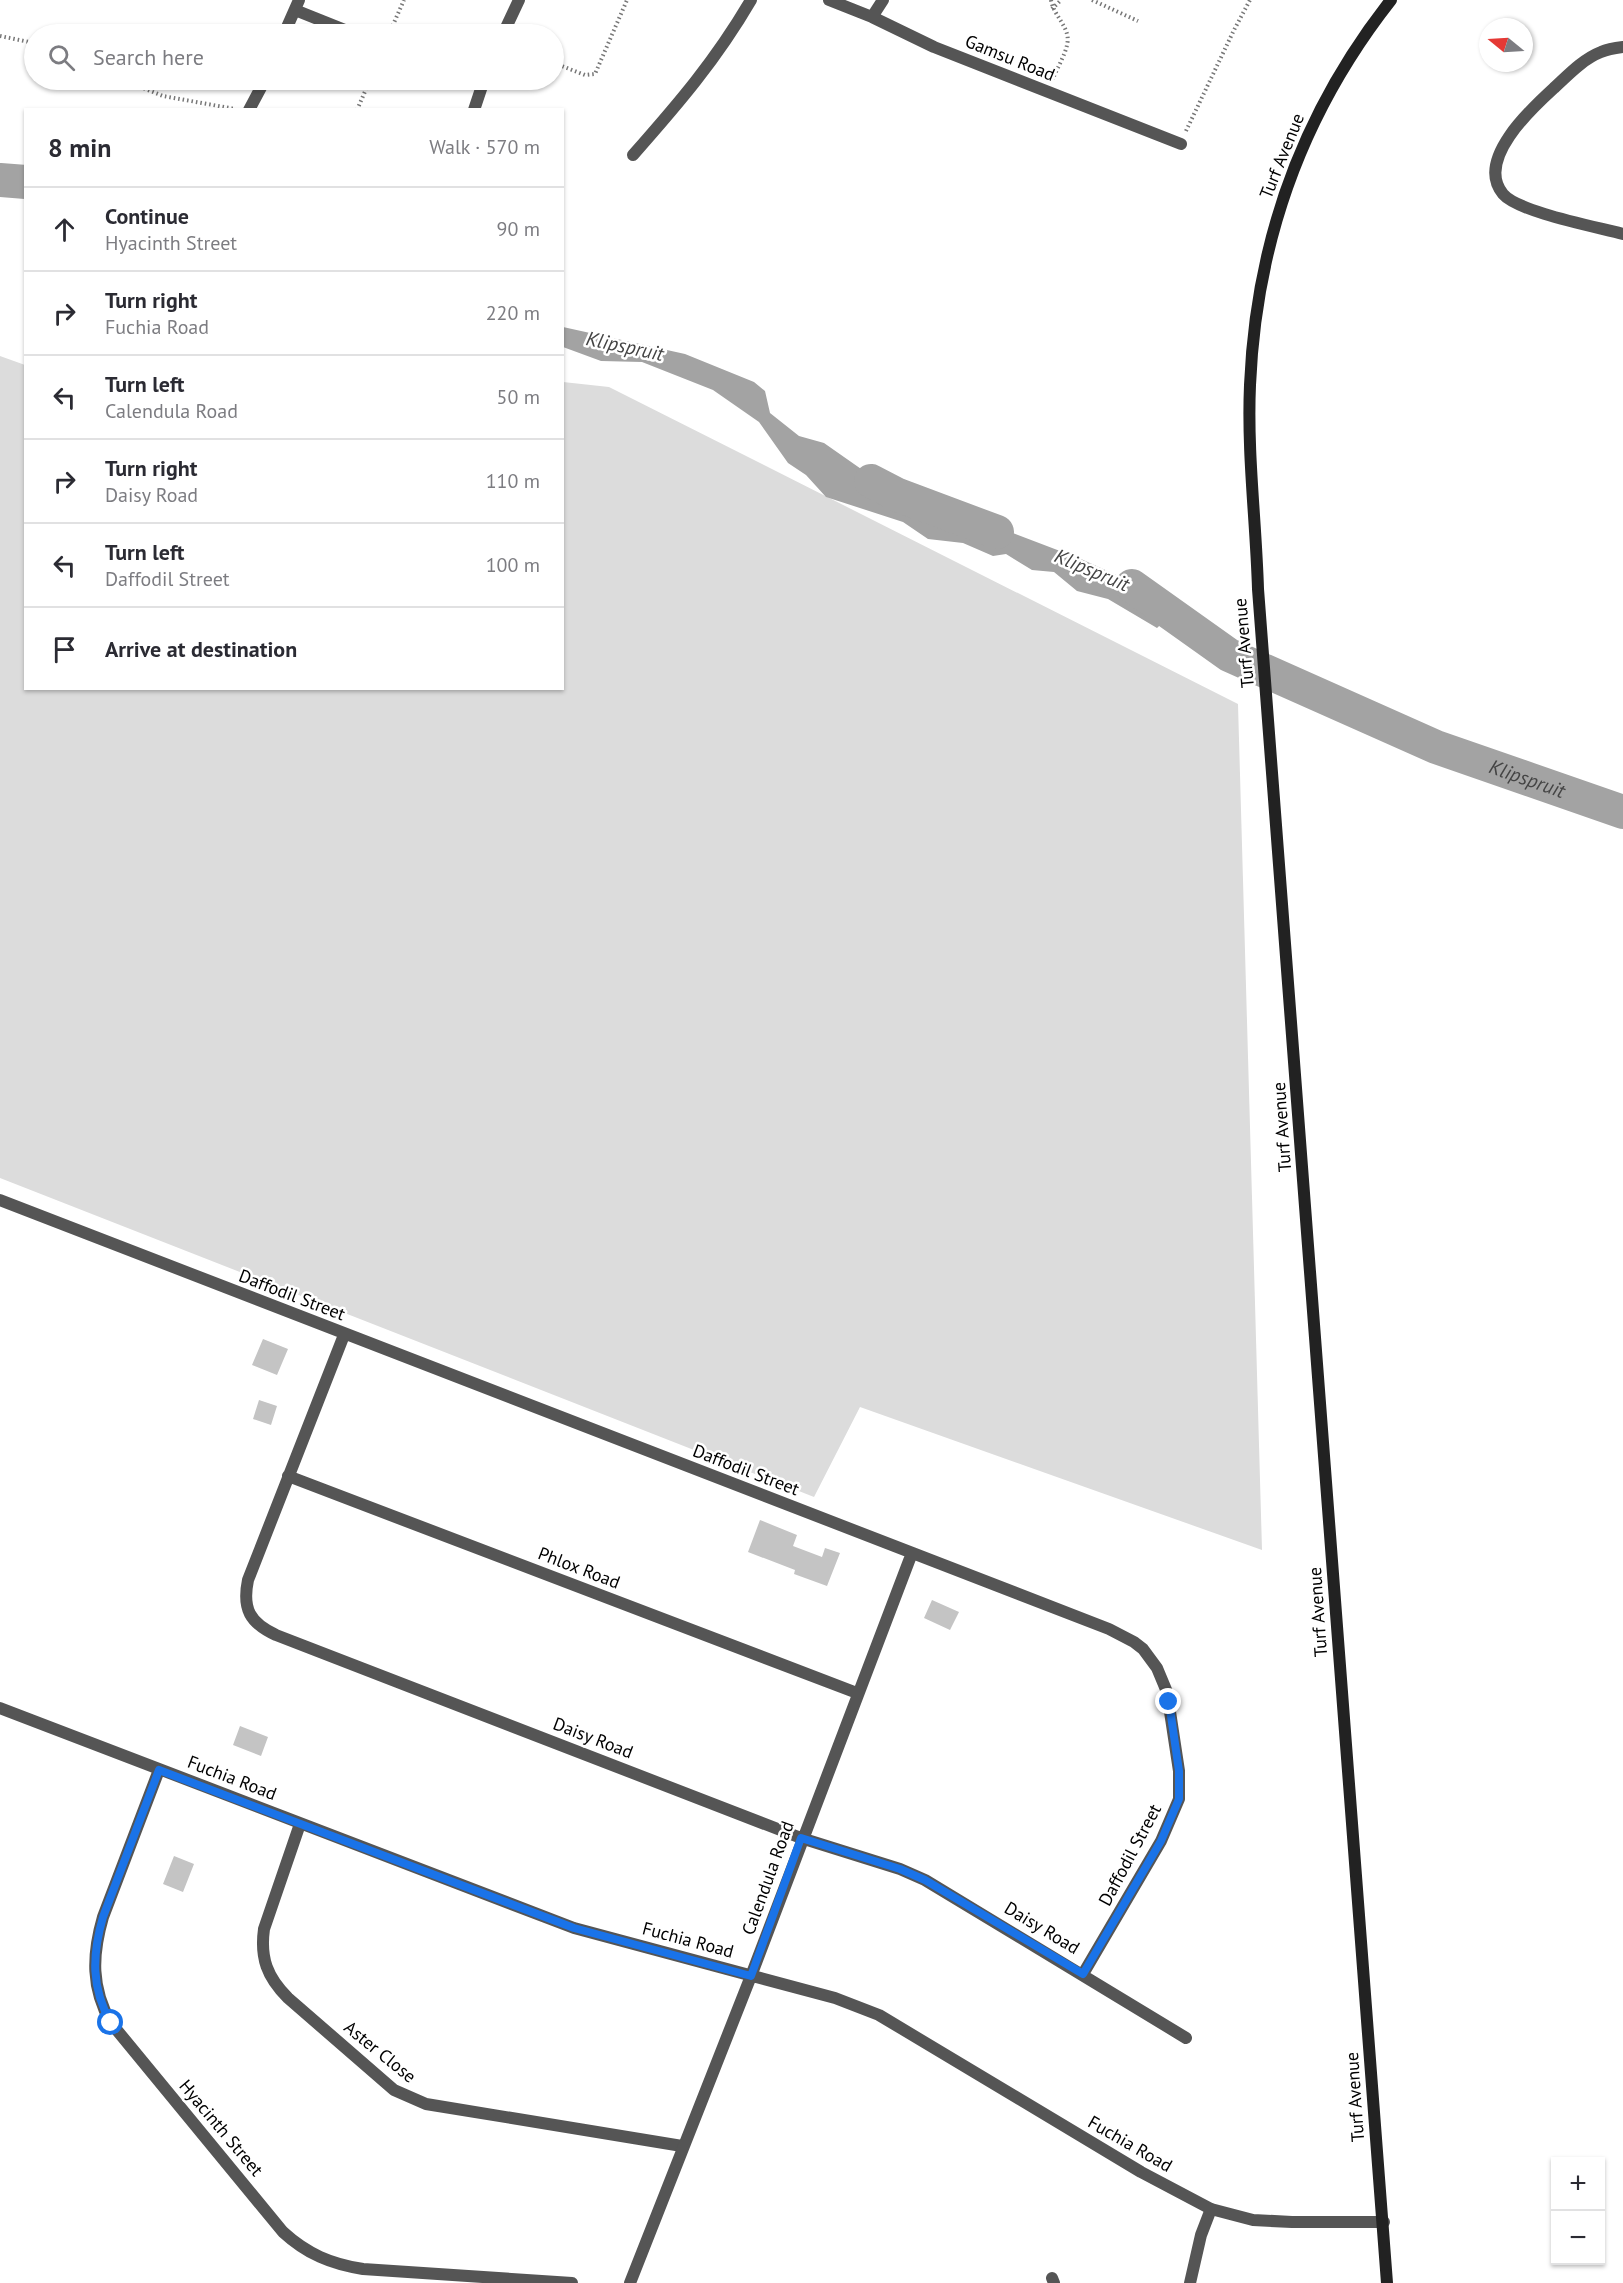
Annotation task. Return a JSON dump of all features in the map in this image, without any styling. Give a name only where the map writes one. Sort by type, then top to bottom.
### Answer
[{"type":"main road","name":"Turf Avenue","points":[[1387,2283],[1258,589],[1250,387],[1257,298],[1266,254],[1291,177],[1321,106],[1361,38],[1391,0]]},
{"type":"street","points":[[508,24],[519,0]]},
{"type":"street","points":[[633,155],[717,56],[751,0]]},
{"type":"street","name":"Gamsu Road","points":[[829,0],[872,17],[934,47],[1181,144]]},
{"type":"street","points":[[872,17],[883,0]]},
{"type":"street","points":[[289,24],[297,5],[335,24]]},
{"type":"street","points":[[1623,47],[1599,52],[1586,60],[1538,103],[1506,142],[1497,160],[1495,171],[1501,192],[1516,204],[1623,234]]},
{"type":"street","points":[[250,108],[260,90]]},
{"type":"street","points":[[475,108],[481,90]]},
{"type":"street","name":"Daffodil Street","points":[[0,1200],[1123,1635],[1151,1658],[1163,1680],[1169,1702],[1179,1771],[1179,1799],[1161,1841],[1083,1974]]},
{"type":"street","name":"Daisy Road","points":[[344,1335],[246,1590],[250,1617],[266,1630],[801,1838],[900,1869],[925,1880],[1186,2038]]},
{"type":"street","name":"Phlox Road","points":[[288,1476],[857,1693]]},
{"type":"street","name":"Calendula Road","points":[[630,2283],[682,2146],[751,1976],[801,1838],[912,1552]]},
{"type":"street","name":"Fuchia Road","points":[[0,1708],[574,1928],[835,1998],[879,2015],[1140,2172],[1211,2209],[1252,2220],[1384,2222]]},
{"type":"street","name":"Hyacinth Street","points":[[159,1770],[97,1938],[94,1956],[97,1991],[111,2023],[284,2232],[316,2256],[331,2263],[363,2269],[572,2283]]},
{"type":"street","name":"Aster Close","points":[[300,1824],[264,1929],[263,1960],[267,1972],[277,1987],[376,2075],[394,2090],[426,2104],[682,2146]]},
{"type":"street","points":[[1190,2283],[1201,2235],[1211,2209]]},
{"type":"path","points":[[393,24],[404,0]]},
{"type":"path","points":[[564,67],[585,75],[595,74],[627,0]]},
{"type":"path","points":[[1047,92],[1067,45],[1068,35],[1052,9],[1051,0]]},
{"type":"path","points":[[1052,9],[1061,0]]},
{"type":"path","points":[[1092,0],[1138,21]]},
{"type":"path","points":[[1181,144],[1192,114],[1250,0]]},
{"type":"path","points":[[0,36],[24,42]]},
{"type":"path","points":[[148,90],[163,96],[226,108]]},
{"type":"path","points":[[358,108],[366,90]]},
{"type":"shaded area","points":[[0,356],[24,365],[24,690],[564,690],[564,382],[609,387],[1238,704],[1262,1550],[860,1407],[814,1497],[0,1178]]},
{"type":"water","points":[[564,327],[685,354],[754,382],[765,391],[770,413],[799,436],[824,443],[864,471],[939,516],[966,515],[1081,559],[1145,588],[1175,611],[1157,628],[1108,599],[1077,591],[1054,572],[1032,570],[1006,554],[993,556],[963,543],[928,539],[903,522],[826,497],[806,475],[788,463],[759,422],[713,390],[642,362],[601,361],[564,347]]},
{"type":"building","points":[[263,1339],[288,1349],[277,1375],[252,1365]]},
{"type":"building","points":[[259,1400],[277,1406],[271,1425],[253,1419]]},
{"type":"building","points":[[760,1520],[797,1535],[793,1546],[822,1557],[825,1548],[840,1553],[827,1586],[794,1574],[795,1570],[748,1552]]},
{"type":"building","points":[[932,1600],[959,1612],[950,1630],[924,1618]]},
{"type":"building","points":[[240,1726],[268,1737],[261,1756],[233,1745]]},
{"type":"building","points":[[174,1856],[194,1864],[183,1892],[163,1884]]},
{"type":"waterway","name":"Klipspruit","points":[[0,180],[24,182]]},
{"type":"waterway","name":"Klipspruit","points":[[871,481],[898,495],[997,532]]},
{"type":"waterway","name":"Klipspruit","points":[[1132,586],[1229,655],[1436,747],[1623,812]]},
{"type":"route","points":[[111,2023],[103,2009],[94,1974],[97,1938],[159,1770],[574,1928],[751,1976],[801,1838],[900,1869],[925,1880],[1083,1974],[1161,1841],[1179,1799],[1179,1771],[1169,1702]]}]
